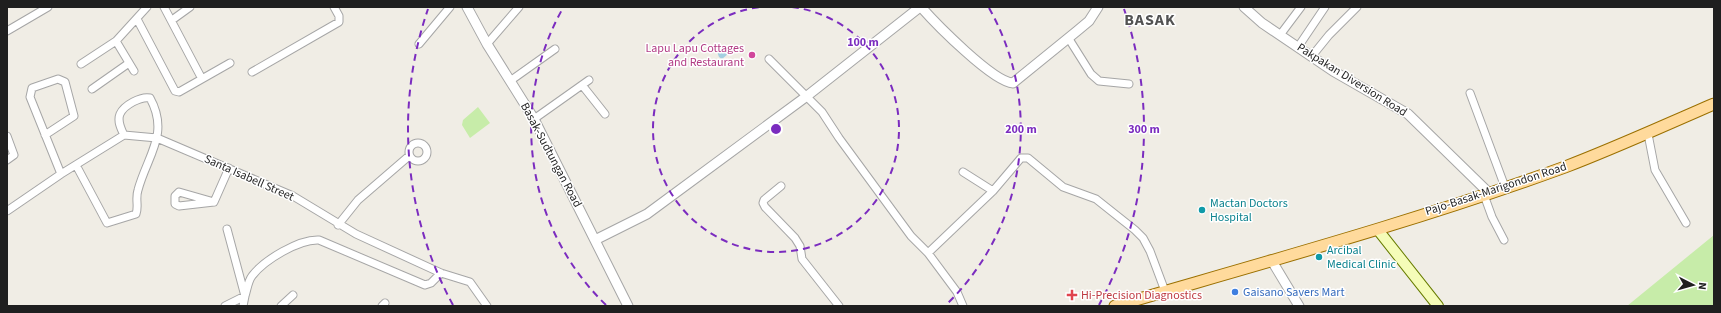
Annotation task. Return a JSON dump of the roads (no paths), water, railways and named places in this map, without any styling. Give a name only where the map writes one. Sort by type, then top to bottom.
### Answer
[{"type":"main road","name":"Pajo-Basak-Marigondon Road","points":[[1115,306],[1272,262],[1378,230],[1486,194],[1564,167],[1648,134],[1714,104]]},
{"type":"main road","points":[[1378,230],[1438,306]]},
{"type":"street","points":[[7,31],[48,7]]},
{"type":"street","points":[[81,64],[116,41],[147,7]]},
{"type":"street","points":[[164,7],[202,79]]},
{"type":"street","points":[[172,20],[190,7]]},
{"type":"street","points":[[252,72],[338,22],[339,16],[334,7]]},
{"type":"street","points":[[419,44],[450,7]]},
{"type":"street","name":"Basak-Sudtungan Road","points":[[467,7],[534,119],[628,306]]},
{"type":"street","points":[[488,44],[518,7]]},
{"type":"street","points":[[594,240],[647,214],[925,9],[985,66],[1007,82],[1013,83],[1019,80],[1068,39],[1089,20],[1098,7]]},
{"type":"street","name":"Pakpakan Diversion Road","points":[[1244,7],[1280,35],[1333,71],[1408,114],[1486,194]]},
{"type":"street","points":[[1280,35],[1301,7]]},
{"type":"street","points":[[1298,47],[1325,7]]},
{"type":"street","points":[[1312,56],[1329,34],[1356,7]]},
{"type":"street","points":[[137,19],[175,91],[179,92],[230,63]]},
{"type":"street","points":[[1068,39],[1091,74],[1099,81],[1129,84]]},
{"type":"street","points":[[116,41],[134,71]]},
{"type":"street","points":[[510,81],[555,49]]},
{"type":"street","points":[[768,59],[822,112],[911,236],[928,253],[957,292],[963,306]]},
{"type":"street","points":[[92,89],[129,63]]},
{"type":"street","points":[[45,134],[72,119],[74,116],[65,82],[62,80],[58,79],[32,88],[30,92],[30,97],[61,174]]},
{"type":"street","points":[[534,119],[589,80]]},
{"type":"street","points":[[582,85],[605,114]]},
{"type":"street","points":[[1470,93],[1505,187]]},
{"type":"street","points":[[7,212],[61,174],[124,135],[120,127],[120,113],[133,102],[145,97],[150,98],[157,112],[157,138],[138,190],[136,198],[138,209],[136,214],[132,217],[110,224],[105,221],[76,165]]},
{"type":"street","points":[[1648,134],[1655,170],[1686,223]]},
{"type":"street","name":"Santa Isabell Street","points":[[124,135],[157,138],[293,196],[338,225],[441,273],[470,282],[487,306]]},
{"type":"street","points":[[7,136],[14,155],[7,160]]},
{"type":"street","points":[[338,225],[358,200],[409,156]]},
{"type":"street","points":[[928,253],[993,191],[1022,158],[1028,158],[1063,187],[1096,199],[1135,230],[1143,238],[1150,251],[1165,291]]},
{"type":"street","points":[[214,202],[229,168]]},
{"type":"street","points":[[963,172],[993,191]]},
{"type":"street","points":[[781,186],[762,203],[795,238],[800,246],[802,259],[839,306]]},
{"type":"street","points":[[179,192],[214,202],[179,206],[175,204],[175,196],[179,192]]},
{"type":"street","points":[[1486,194],[1492,217],[1504,240]]},
{"type":"street","points":[[227,229],[245,296]]},
{"type":"street","points":[[244,306],[245,296],[251,277],[260,267],[291,247],[311,240],[319,240],[425,285],[431,283],[441,273]]},
{"type":"street","points":[[1272,262],[1299,306]]},
{"type":"street","points":[[281,306],[293,295]]},
{"type":"street","points":[[225,306],[245,296]]},
{"type":"water","points":[[718,43],[728,54],[722,59],[719,57],[715,46]]},
{"type":"place","name":"Lapu Lapu Cottages and Restaurant","points":[[752,55]]},
{"type":"place","name":"Mactan Doctors Hospital","points":[[1202,210]]},
{"type":"place","name":"Arcibal Medical Clinic","points":[[1319,257]]},
{"type":"place","name":"Gaisano Savers Mart","points":[[1235,292]]},
{"type":"place","name":"Hi-Precision Diagnostics","points":[[1072,295]]},
{"type":"district","name":"BASAK","points":[[1150,20]]}]
